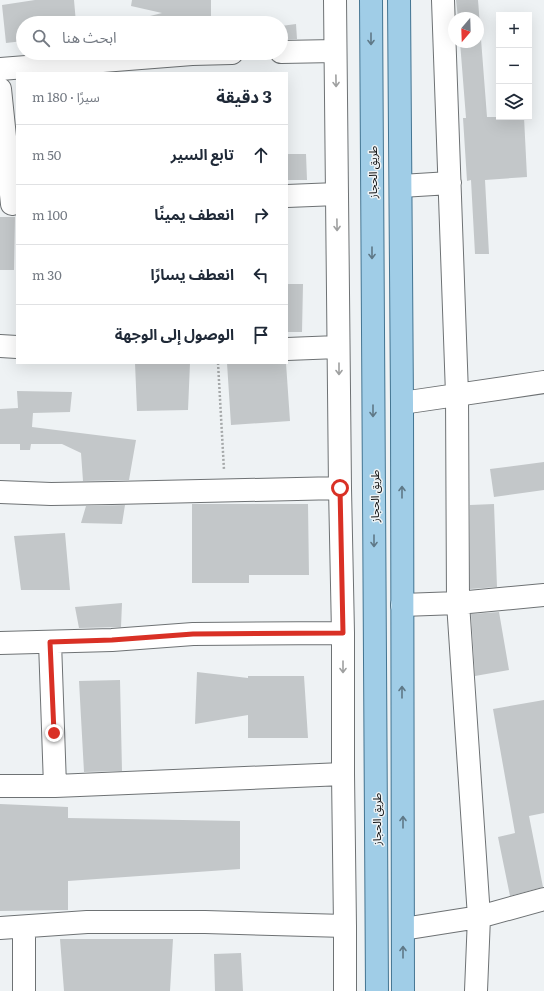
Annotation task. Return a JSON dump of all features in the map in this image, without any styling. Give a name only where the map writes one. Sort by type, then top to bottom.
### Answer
[{"type":"main road","name":"طريق الحجاز","points":[[371,0],[377,991]]},
{"type":"main road","points":[[399,0],[402,403],[403,991]]},
{"type":"street","points":[[335,0],[338,347],[343,633],[345,991]]},
{"type":"street","points":[[443,0],[457,394],[458,603],[479,917],[476,991]]},
{"type":"street","points":[[288,52],[335,51]]},
{"type":"street","points":[[0,69],[115,60]]},
{"type":"street","points":[[0,89],[10,205]]},
{"type":"street","points":[[400,186],[450,183]]},
{"type":"street","points":[[288,196],[337,194]]},
{"type":"street","points":[[0,346],[16,347]]},
{"type":"street","points":[[288,349],[338,347]]},
{"type":"street","points":[[402,403],[544,382]]},
{"type":"street","points":[[0,492],[51,494],[340,488]]},
{"type":"street","points":[[402,605],[458,603],[544,596]]},
{"type":"street","points":[[0,643],[112,640],[193,634],[343,633]]},
{"type":"street","points":[[50,642],[55,786]]},
{"type":"street","points":[[0,786],[55,786],[343,774]]},
{"type":"street","points":[[403,929],[479,917],[544,899]]},
{"type":"street","points":[[0,928],[95,922],[205,922],[345,926]]},
{"type":"street","points":[[24,927],[24,991]]},
{"type":"path","points":[[218,364],[225,490]]},
{"type":"building","points":[[35,0],[74,0],[75,16],[16,16],[16,42],[6,43],[2,5]]},
{"type":"building","points":[[132,0],[211,0],[211,16],[150,16],[162,13],[131,6]]},
{"type":"building","points":[[456,0],[478,0],[479,12],[457,12]]},
{"type":"building","points":[[296,24],[297,39],[288,40],[288,25]]},
{"type":"building","points":[[460,48],[482,48],[487,117],[496,117],[496,120],[524,120],[527,177],[485,180],[489,254],[475,254],[471,180],[467,181],[463,118],[466,118]]},
{"type":"building","points":[[288,154],[306,154],[307,180],[288,180]]},
{"type":"building","points":[[0,217],[15,217],[14,270],[0,270]]},
{"type":"building","points":[[288,284],[303,284],[302,332],[288,332]]},
{"type":"building","points":[[135,364],[190,364],[188,410],[137,411]]},
{"type":"building","points":[[227,364],[286,364],[290,421],[231,425]]},
{"type":"building","points":[[17,391],[72,392],[70,412],[33,413],[32,427],[136,440],[129,480],[83,481],[81,453],[62,444],[31,444],[30,450],[20,450],[20,444],[0,444],[0,409],[18,408]]},
{"type":"building","points":[[544,462],[544,490],[494,497],[490,469]]},
{"type":"building","points":[[192,504],[308,504],[309,575],[249,575],[249,583],[192,583]]},
{"type":"building","points":[[494,504],[497,587],[470,589],[470,505]]},
{"type":"building","points":[[125,505],[122,524],[81,523],[86,506]]},
{"type":"building","points":[[65,533],[70,590],[21,590],[14,536]]},
{"type":"building","points":[[122,603],[121,627],[79,628],[75,607]]},
{"type":"building","points":[[499,612],[509,670],[475,676],[471,614]]},
{"type":"building","points":[[197,672],[248,678],[248,676],[304,676],[308,738],[248,738],[248,715],[195,724]]},
{"type":"building","points":[[120,680],[122,771],[84,772],[79,681]]},
{"type":"building","points":[[544,700],[544,813],[529,816],[543,887],[510,896],[498,837],[515,833],[493,709]]},
{"type":"building","points":[[0,804],[68,807],[68,818],[240,821],[240,869],[68,881],[68,910],[0,911]]},
{"type":"building","points":[[60,939],[173,939],[170,991],[64,991]]},
{"type":"building","points":[[241,953],[243,991],[215,991],[214,954]]},
{"type":"route","points":[[54,733],[50,642],[112,640],[193,634],[343,633],[340,488]]}]
